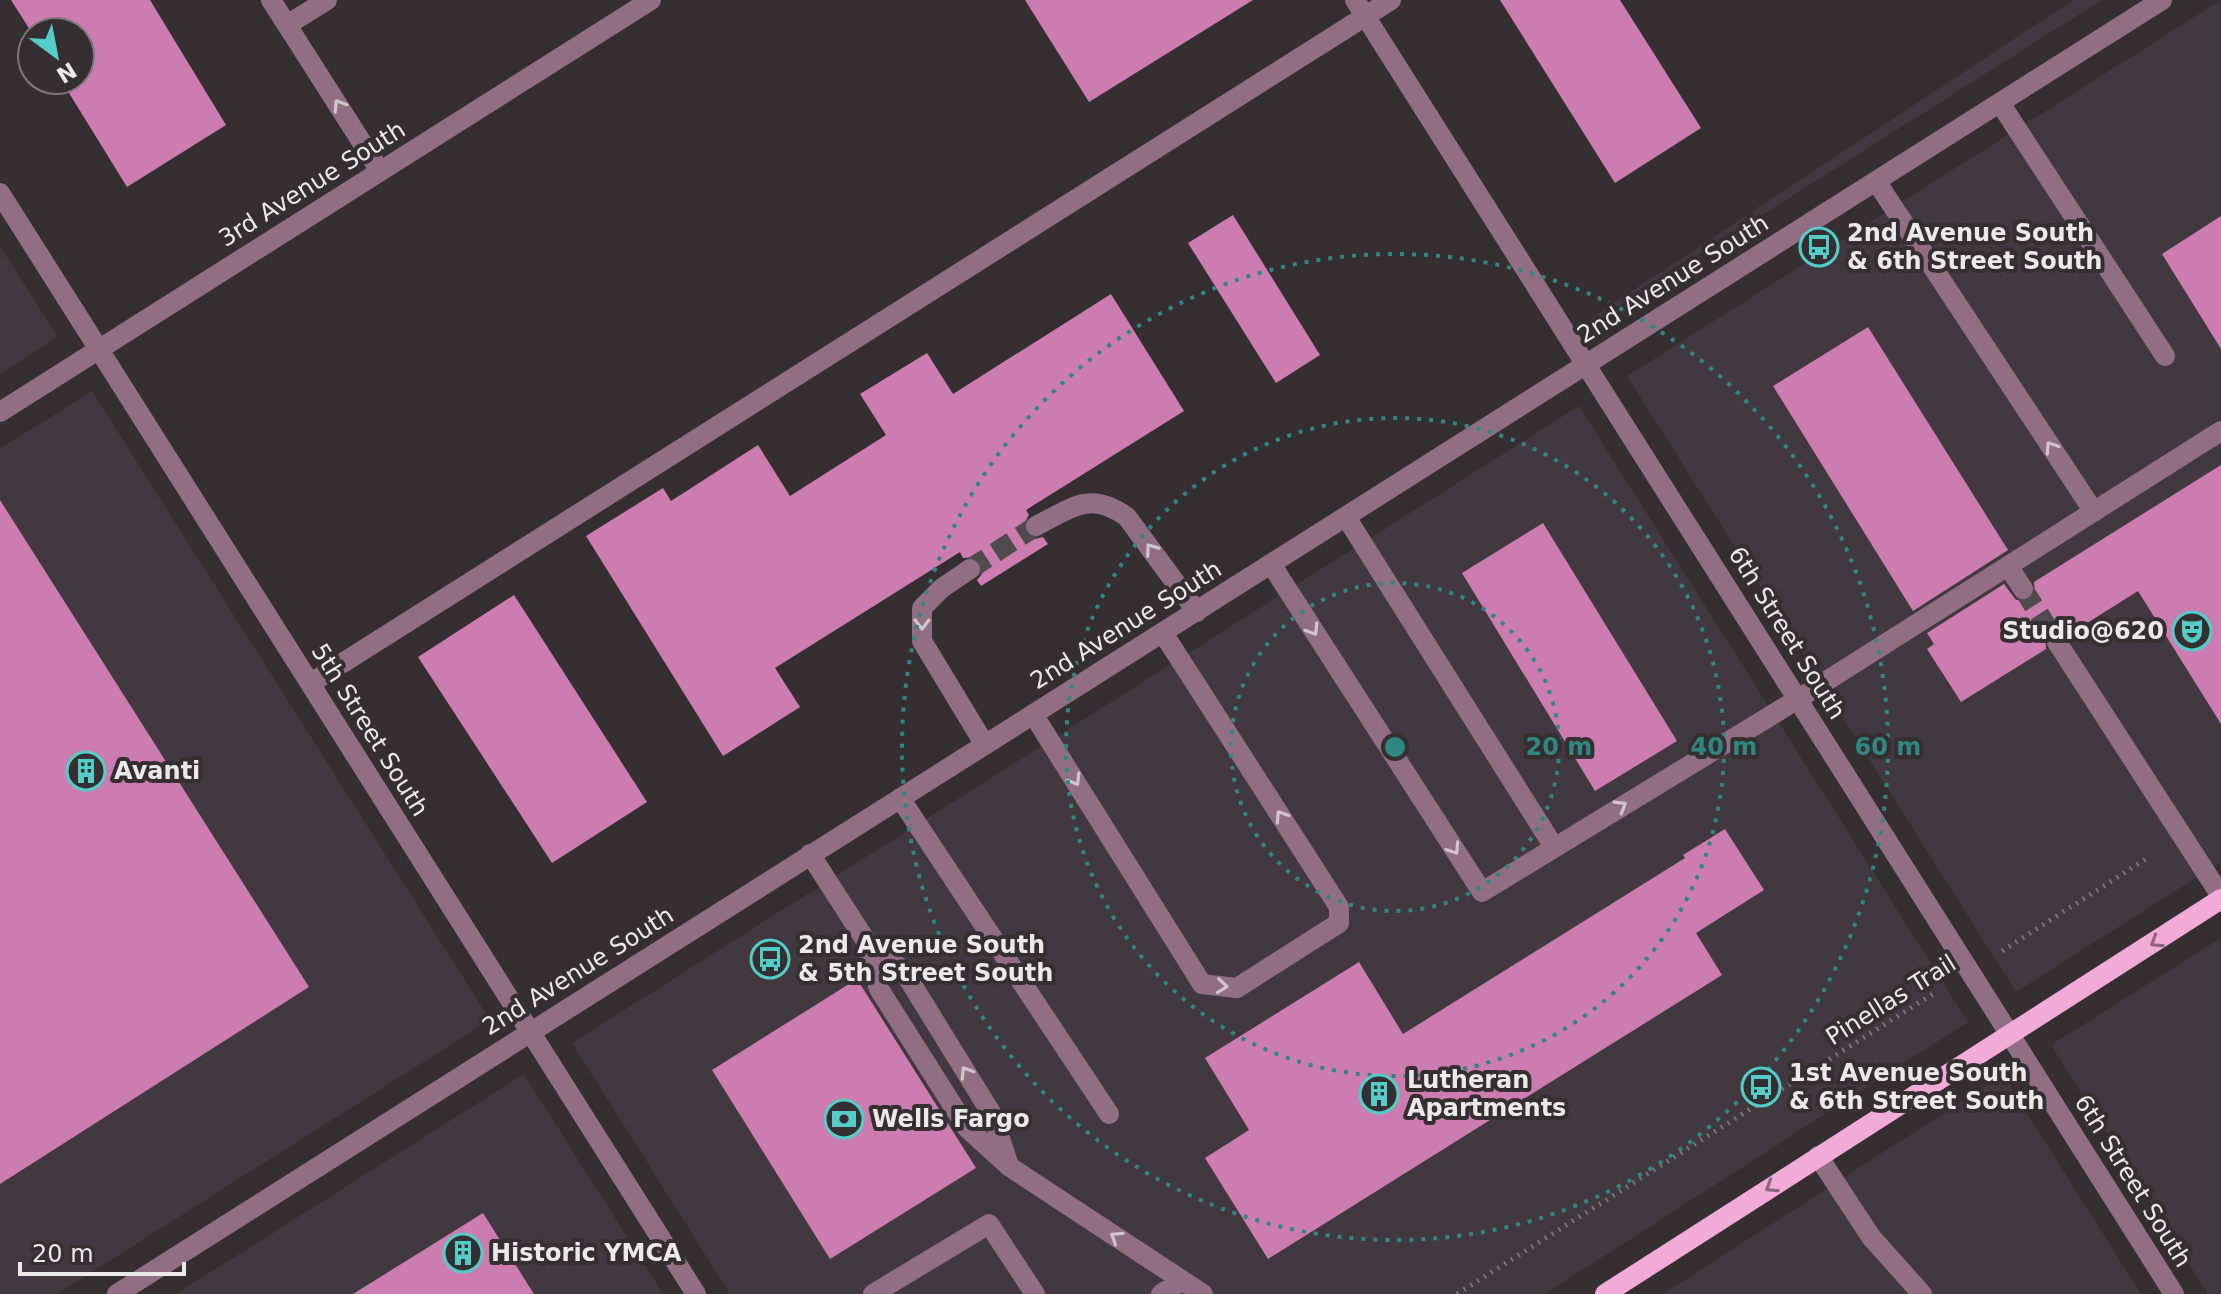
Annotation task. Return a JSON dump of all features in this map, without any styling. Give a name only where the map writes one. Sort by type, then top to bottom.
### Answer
[{"type":"main road","points":[[1617,1291],[1818,1156],[2221,898]]},
{"type":"street","points":[[271,0],[380,171]]},
{"type":"street","points":[[287,25],[327,0]]},
{"type":"street","name":"3rd Avenue South","points":[[0,412],[651,0]]},
{"type":"street","points":[[311,683],[1361,8],[1391,0]]},
{"type":"street","name":"2nd Avenue South","points":[[117,1294],[2162,0]]},
{"type":"street","name":"6th Street South","points":[[1361,8],[2174,1294]]},
{"type":"street","points":[[2000,103],[2165,356]]},
{"type":"street","points":[[1876,181],[2094,512]]},
{"type":"street","name":"5th Street South","points":[[0,193],[696,1294]]},
{"type":"street","points":[[1271,564],[1482,892],[1798,699],[2221,431]]},
{"type":"street","points":[[1036,526],[1080,503],[1097,502],[1115,508],[1127,517],[1197,612]]},
{"type":"street","points":[[1346,517],[1554,847]]},
{"type":"street","points":[[2008,566],[2023,589]]},
{"type":"street","points":[[970,569],[942,588],[922,608],[922,641],[985,745]]},
{"type":"street","points":[[1033,714],[1202,984],[1237,988],[1339,923],[1339,907],[1163,633]]},
{"type":"street","points":[[2057,642],[2221,898]]},
{"type":"street","points":[[900,798],[1109,1114]]},
{"type":"street","points":[[810,854],[866,941],[879,989],[967,1128],[1010,1167],[1203,1294]]},
{"type":"street","points":[[866,941],[903,970],[993,1116],[1010,1167]]},
{"type":"street","points":[[1818,1156],[1871,1237],[1922,1294]]},
{"type":"street","points":[[873,1294],[989,1224],[1035,1294]]},
{"type":"street","points":[[1161,1294],[1182,1280]]},
{"type":"path","name":"Pinellas Trail","points":[[1457,1294],[2182,837]]},
{"type":"shaded area","points":[[2073,0],[2102,0],[1593,322],[1591,318]]},
{"type":"shaded area","points":[[2221,0],[2221,862],[2016,992],[1627,376]]},
{"type":"shaded area","points":[[0,246],[58,337],[0,374]]},
{"type":"shaded area","points":[[92,391],[490,1020],[57,1294],[0,1294],[0,449]]},
{"type":"shaded area","points":[[1579,406],[1968,1022],[1545,1294],[730,1294],[572,1043]]},
{"type":"shaded area","points":[[2221,938],[2221,1294],[2208,1294],[2051,1045]]},
{"type":"shaded area","points":[[524,1074],[663,1294],[176,1294]]},
{"type":"shaded area","points":[[2003,1075],[2141,1294],[1663,1294]]},
{"type":"building","points":[[11,0],[150,0],[226,125],[127,187],[71,96],[96,96],[96,16],[21,16]]},
{"type":"building","points":[[1025,0],[1253,0],[1089,102]]},
{"type":"building","points":[[1500,0],[1620,0],[1701,128],[1615,183]]},
{"type":"building","points":[[1233,215],[1320,355],[1276,383],[1188,243]]},
{"type":"building","points":[[2221,216],[2221,349],[2162,254]]},
{"type":"building","points":[[1111,294],[1184,411],[1026,510],[1029,515],[1023,525],[1025,533],[1035,539],[1043,537],[1048,544],[981,586],[977,580],[982,574],[981,562],[975,557],[963,558],[960,552],[775,668],[800,707],[723,756],[586,536],[663,488],[671,501],[758,445],[790,496],[886,435],[860,394],[927,353],[953,394]]},
{"type":"building","points":[[1868,327],[2008,550],[1913,611],[1773,386]]},
{"type":"building","points":[[2221,465],[2221,724],[2138,591],[2068,635],[2062,630],[2051,631],[2045,637],[2046,649],[1961,702],[1927,649],[1934,644],[1927,633],[2004,584],[2016,600],[2029,600],[2035,594],[2034,582]]},
{"type":"building","name":"Avanti","points":[[0,500],[309,987],[0,1184]]},
{"type":"building","points":[[1543,523],[1677,741],[1595,791],[1462,573]]},
{"type":"building","points":[[514,595],[647,802],[552,863],[418,657]]},
{"type":"building","name":"Lutheran Apartments","points":[[1725,829],[1764,890],[1696,933],[1722,975],[1268,1259],[1205,1158],[1249,1130],[1205,1058],[1359,962],[1403,1034],[1685,858],[1683,855]]},
{"type":"building","name":"Wells Fargo","points":[[857,979],[976,1168],[830,1259],[712,1070]]},
{"type":"building","name":"Historic YMCA","points":[[483,1213],[534,1294],[353,1294]]},
{"type":"tunnel","points":[[970,569],[1036,526]]},
{"type":"tunnel","points":[[2023,589],[2057,642]]},
{"type":"place","name":"2nd Avenue South & 6th Street South","points":[[1819,247]]},
{"type":"place","name":"Studio@620","points":[[2192,631]]},
{"type":"place","name":"Avanti","points":[[86,771]]},
{"type":"place","name":"2nd Avenue South & 5th Street South","points":[[770,959]]},
{"type":"place","name":"1st Avenue South & 6th Street South","points":[[1761,1087]]},
{"type":"place","name":"Lutheran Apartments","points":[[1379,1094]]},
{"type":"place","name":"Wells Fargo","points":[[844,1119]]},
{"type":"place","name":"Historic YMCA","points":[[463,1253]]}]
